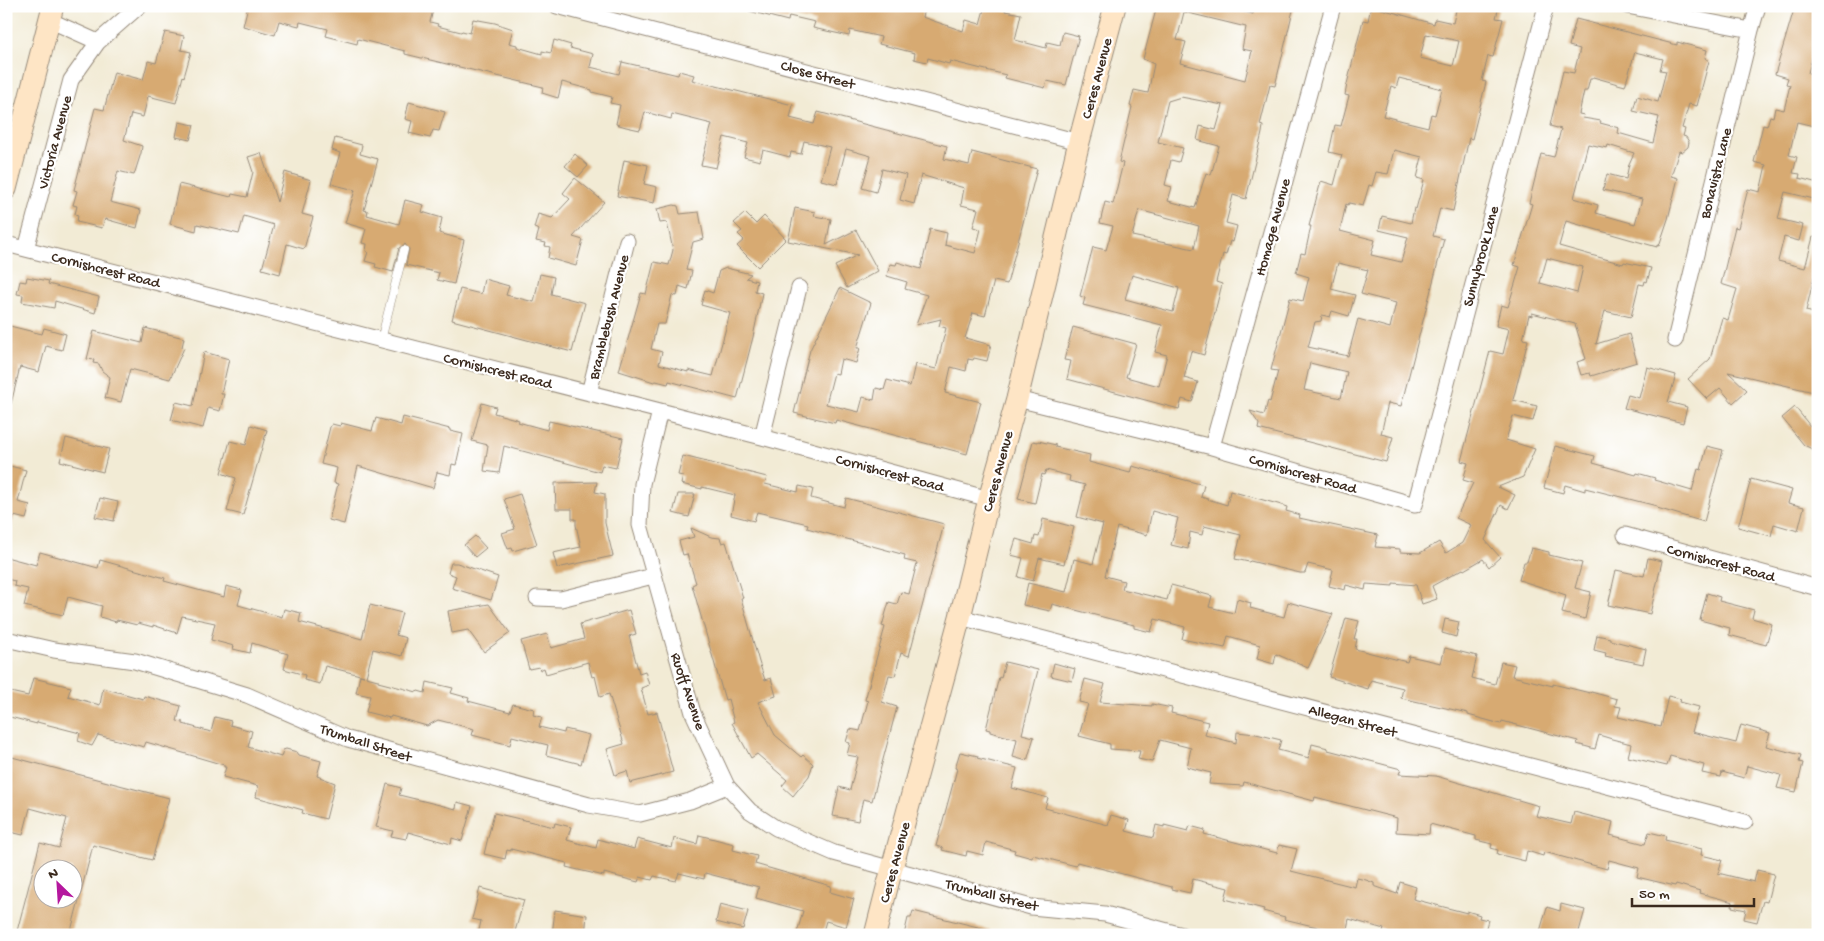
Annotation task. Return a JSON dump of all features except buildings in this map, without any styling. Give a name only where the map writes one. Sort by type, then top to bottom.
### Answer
[{"type":"street","name":"Victoria Avenue","points":[[26,249],[71,80],[98,42],[139,6]]},
{"type":"street","name":"Close Street","points":[[557,6],[1079,142]]},
{"type":"street","name":"Homage Avenue","points":[[1212,447],[1333,6]]},
{"type":"street","name":"Sunnybrook Lane","points":[[1414,505],[1546,6]]},
{"type":"street","points":[[1627,6],[1750,30]]},
{"type":"street","name":"Bonavista Lane","points":[[1674,340],[1750,30],[1758,6]]},
{"type":"street","name":"Ceres Avenue","points":[[875,935],[960,617],[988,499],[1017,399],[1113,7]]},
{"type":"street","points":[[6,189],[51,13],[98,42]]},
{"type":"street","name":"Bramblebush Avenue","points":[[589,393],[628,241]]},
{"type":"street","name":"Cornishcrest Road","points":[[6,244],[762,437],[988,499]]},
{"type":"street","points":[[762,437],[799,288]]},
{"type":"street","name":"Cornishcrest Road","points":[[1017,399],[1212,447],[1414,505]]},
{"type":"street","name":"Ruoff Avenue","points":[[660,411],[642,484],[640,525],[693,713],[726,786],[750,811],[776,828],[834,853],[892,868]]},
{"type":"street","name":"Cornishcrest Road","points":[[1625,535],[1818,588]]},
{"type":"street","points":[[537,598],[561,599],[653,576]]},
{"type":"street","name":"Allegan Street","points":[[960,617],[1745,822]]},
{"type":"street","name":"Trumball Street","points":[[6,639],[54,650],[136,661],[247,695],[348,739],[589,804],[640,814],[690,801],[726,786]]},
{"type":"street","name":"Trumball Street","points":[[892,868],[1031,907],[1106,914],[1182,935]]},
{"type":"lane","points":[[381,340],[404,250]]}]
